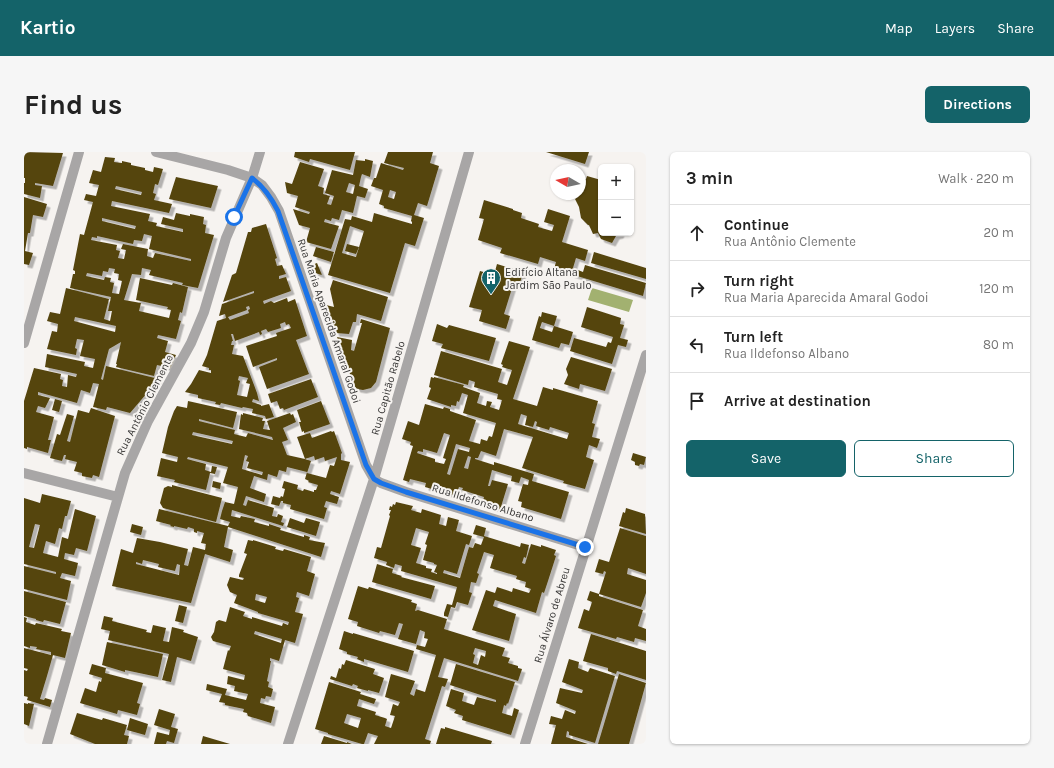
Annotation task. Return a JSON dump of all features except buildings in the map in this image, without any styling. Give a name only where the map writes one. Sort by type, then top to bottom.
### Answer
[{"type":"street","points":[[24,343],[79,152]]},
{"type":"street","points":[[156,152],[228,170],[252,178]]},
{"type":"street","name":"Rua Antônio Clemente","points":[[47,744],[126,473],[148,421],[191,343],[204,312],[226,238],[252,178],[260,152]]},
{"type":"street","name":"Rua Capitão Rabelo","points":[[288,744],[374,479],[470,152]]},
{"type":"street","name":"Rua Maria Aparecida Amaral Godoi","points":[[252,178],[262,185],[278,211],[366,465],[374,479]]},
{"type":"street","name":"Rua Álvaro de Abreu","points":[[525,744],[585,547],[646,355]]},
{"type":"street","points":[[24,473],[118,497]]},
{"type":"street","name":"Rua Ildefonso Albano","points":[[374,479],[406,492],[585,547]]},
{"type":"shaded area","points":[[592,288],[633,300],[629,312],[588,300]]},
{"type":"place","name":"Edifício Altana Jardim São Paulo","points":[[491,295]]},
{"type":"route","points":[[234,217],[252,178],[262,185],[271,197],[278,211],[366,465],[374,479],[406,492],[585,547]]}]
